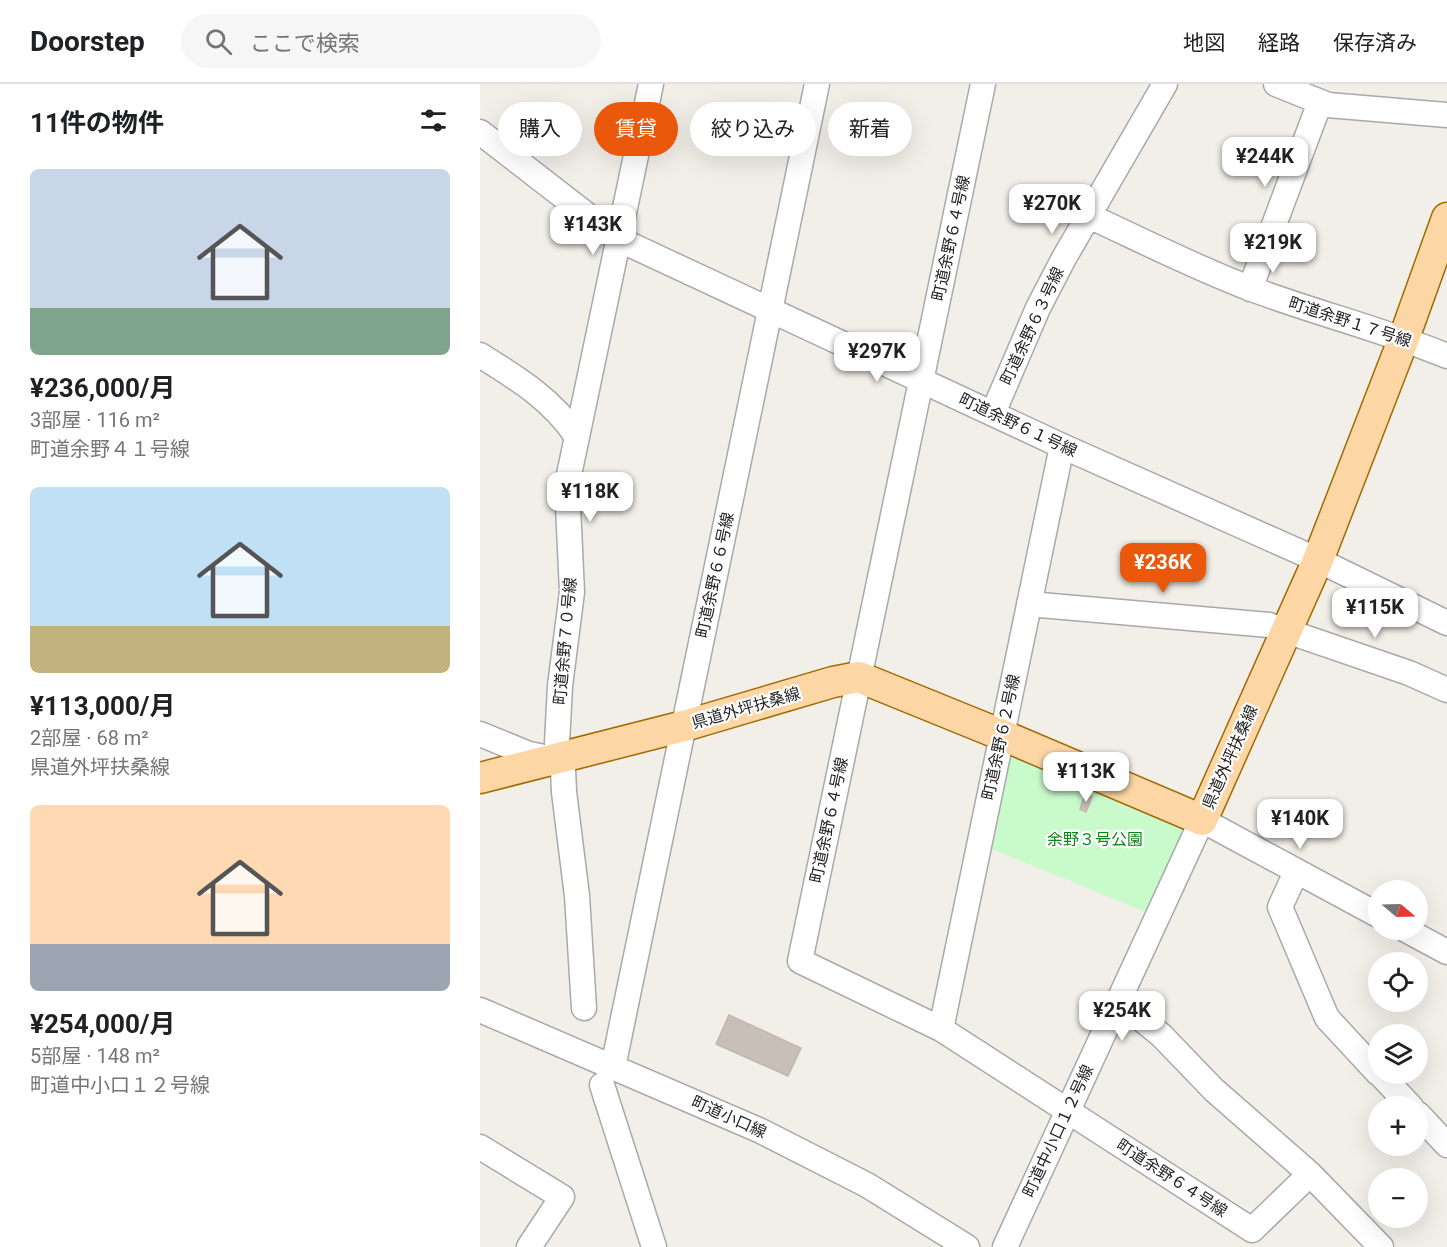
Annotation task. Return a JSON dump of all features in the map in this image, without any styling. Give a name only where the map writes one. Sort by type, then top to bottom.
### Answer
[{"type":"main road","name":"県道外坪扶桑線","points":[[480,778],[684,726],[833,682],[859,677],[1202,820],[1318,560],[1404,338],[1447,218]]},
{"type":"street","name":"町道余野７０号線","points":[[584,1008],[577,896],[563,769],[558,759],[560,686],[572,592],[567,484],[651,84]]},
{"type":"street","name":"町道余野６６号線","points":[[607,1076],[684,726],[817,84]]},
{"type":"street","name":"町道余野６４号線","points":[[983,84],[800,961],[941,1029],[1252,1230],[1310,1174]]},
{"type":"street","name":"町道余野６３号線","points":[[993,413],[1038,308],[1087,215],[1165,84]]},
{"type":"street","points":[[1286,86],[1320,102],[1356,108],[1447,115]]},
{"type":"street","points":[[1250,289],[1320,102]]},
{"type":"street","name":"町道余野６１号線","points":[[480,132],[618,239],[1062,446],[1318,560],[1447,623]]},
{"type":"street","name":"町道余野１７号線","points":[[1087,215],[1250,289],[1404,338],[1447,356]]},
{"type":"street","points":[[480,355],[533,389],[556,411],[577,437]]},
{"type":"street","name":"町道余野６２号線","points":[[941,1029],[1062,446]]},
{"type":"street","points":[[1029,604],[1269,625],[1409,673],[1447,690]]},
{"type":"street","points":[[480,734],[529,754],[558,759]]},
{"type":"street","points":[[1202,820],[1368,910]]},
{"type":"street","name":"町道中小口１２号線","points":[[1005,1247],[1202,820]]},
{"type":"street","points":[[1296,872],[1280,907],[1327,1018],[1368,1061]]},
{"type":"street","points":[[1425,940],[1447,952]]},
{"type":"street","points":[[1118,1000],[1161,1035],[1214,1090],[1310,1174],[1381,1247]]},
{"type":"street","name":"町道小口線","points":[[480,1010],[607,1076],[762,1131],[867,1185],[967,1247]]},
{"type":"street","points":[[607,1076],[654,1247]]},
{"type":"street","points":[[1389,1084],[1401,1096]]},
{"type":"street","points":[[1428,1125],[1447,1145]]},
{"type":"street","points":[[480,1147],[562,1197],[529,1247]]},
{"type":"green space","name":"余野３号公園","points":[[1018,755],[1182,822],[1185,832],[1148,913],[989,848],[1008,760]]},
{"type":"building","points":[[1085,794],[1092,797],[1086,812],[1080,809]]},
{"type":"building","points":[[729,1015],[801,1048],[788,1076],[716,1044]]}]
